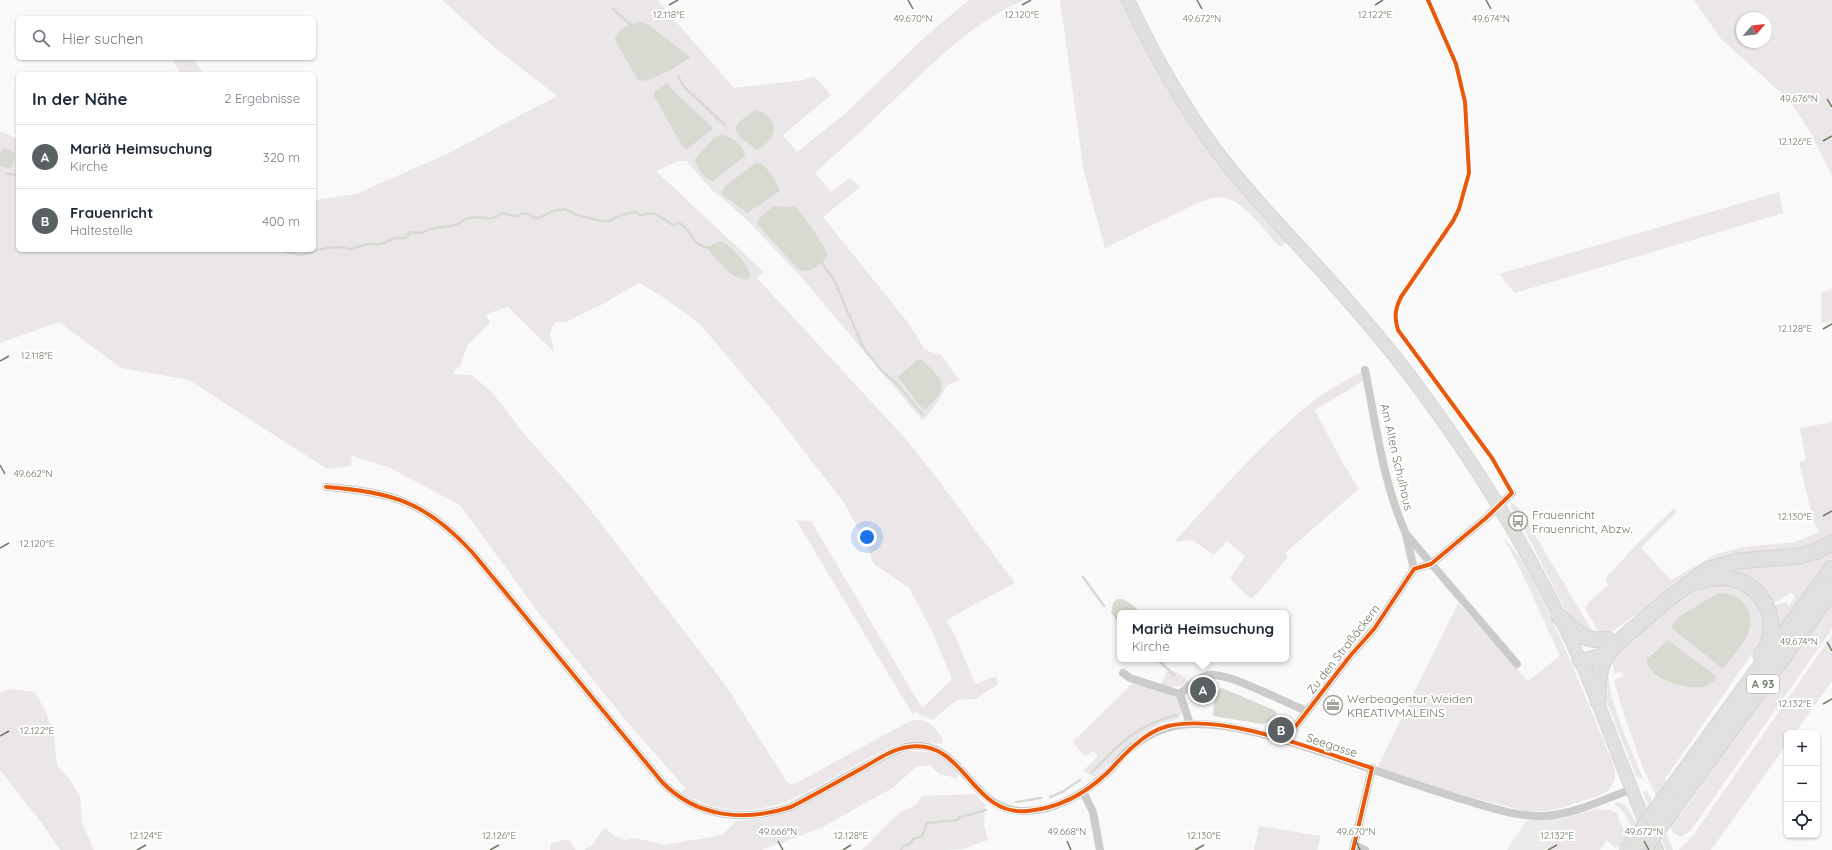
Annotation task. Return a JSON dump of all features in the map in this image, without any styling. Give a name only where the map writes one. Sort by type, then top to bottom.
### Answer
[{"type":"highway","points":[[1580,660],[1595,659],[1610,643],[1640,622],[1702,574],[1727,563],[1799,556],[1817,551],[1832,543]]},
{"type":"highway","name":"A 93","points":[[1627,850],[1832,568]]},
{"type":"highway","points":[[1689,584],[1718,578],[1727,578],[1742,582],[1753,588],[1763,599],[1769,611],[1771,622],[1769,641],[1737,698]]},
{"type":"highway","name":"A 93","points":[[1643,850],[1832,590]]},
{"type":"highway","points":[[1560,616],[1586,639],[1610,643]]},
{"type":"highway","points":[[1598,701],[1598,681],[1610,643]]},
{"type":"main road","points":[[1128,0],[1172,86],[1215,150],[1379,337],[1442,420],[1499,506],[1530,559],[1560,616],[1598,701],[1657,850]]},
{"type":"street","name":"Am Alten Schulhaus","points":[[1365,370],[1389,483],[1399,519],[1406,534],[1517,664]]},
{"type":"street","name":"Seegasse","points":[[326,487],[377,492],[405,502],[429,514],[452,531],[472,552],[662,782],[673,793],[699,808],[711,812],[744,816],[777,812],[791,807],[906,747],[932,748],[942,752],[950,758],[987,798],[1000,807],[1027,811],[1050,807],[1073,799],[1083,792],[1105,775],[1124,755],[1146,737],[1168,726],[1190,724],[1228,727],[1285,740],[1372,768],[1435,791],[1501,811],[1529,816],[1560,814],[1579,809],[1632,789]]},
{"type":"street","points":[[1406,534],[1414,569],[1431,564],[1499,506],[1512,493]]},
{"type":"street","name":"Zu den Straßäckern","points":[[1285,740],[1350,656],[1374,629],[1414,569]]},
{"type":"street","points":[[1124,673],[1130,678],[1180,694]]},
{"type":"street","points":[[1180,694],[1204,676],[1217,675],[1248,685],[1306,711]]},
{"type":"street","points":[[1180,694],[1190,724]]},
{"type":"street","points":[[1365,850],[1354,848],[1372,768]]},
{"type":"street","points":[[1083,792],[1093,812],[1100,850]]},
{"type":"shaded area","points":[[442,0],[657,0],[734,88],[804,80],[814,76],[831,95],[783,135],[797,152],[847,112],[927,35],[969,0],[1024,0],[987,20],[953,45],[815,173],[831,192],[850,178],[860,187],[823,217],[909,324],[925,350],[941,355],[959,380],[947,385],[941,397],[923,421],[802,278],[750,223],[714,192],[686,161],[678,161],[656,171],[764,272],[757,278],[904,437],[933,473],[1015,583],[946,620],[956,638],[975,684],[996,676],[998,684],[976,699],[957,700],[932,720],[916,712],[913,715],[796,520],[811,521],[922,708],[952,679],[932,631],[909,588],[874,564],[865,541],[844,503],[777,416],[700,324],[660,295],[639,283],[603,304],[565,322],[555,322],[550,333],[554,352],[508,307],[486,314],[490,323],[467,346],[461,364],[452,374],[471,375],[491,391],[525,435],[582,499],[724,683],[787,782],[791,784],[796,783],[910,721],[922,720],[930,724],[934,727],[943,740],[942,744],[911,742],[896,745],[795,798],[774,805],[753,810],[731,810],[707,805],[682,793],[685,788],[628,723],[538,612],[460,505],[388,467],[352,456],[351,466],[327,469],[189,380],[121,368],[59,322],[0,343],[0,131],[16,138],[16,252],[316,252],[316,200],[356,194],[445,155],[557,96],[494,47]],"holes":[[[720,241],[730,248],[744,263],[728,270],[720,265],[712,245]]]},
{"type":"shaded area","points":[[1060,0],[1122,0],[1161,78],[1200,139],[1249,198],[1288,241],[1280,247],[1240,205],[1232,200],[1218,197],[1200,202],[1105,248],[1084,172]]},
{"type":"shaded area","points":[[1694,0],[1832,0],[1832,176],[1810,132],[1790,101],[1721,39]]},
{"type":"shaded area","points":[[640,21],[649,25],[690,57],[673,69],[656,77],[649,80],[638,80],[615,40],[616,36],[621,30],[628,25]]},
{"type":"shaded area","points":[[172,60],[194,60],[203,72],[180,72]]},
{"type":"shaded area","points":[[667,83],[711,126],[712,129],[687,149],[682,146],[654,96],[655,91]]},
{"type":"shaded area","points":[[755,110],[762,112],[769,117],[774,127],[772,136],[766,144],[757,150],[740,137],[735,128],[740,121]]},
{"type":"shaded area","points":[[720,135],[724,135],[732,139],[740,145],[745,156],[713,181],[704,176],[694,160],[713,139]]},
{"type":"shaded area","points":[[4,149],[9,149],[15,154],[13,164],[9,169],[0,166],[0,153]]},
{"type":"shaded area","points":[[756,163],[760,163],[770,172],[780,191],[747,213],[723,195],[722,192],[725,186]]},
{"type":"shaded area","points":[[1779,192],[1783,213],[1515,293],[1499,274]]},
{"type":"shaded area","points":[[793,205],[812,229],[828,255],[819,265],[806,271],[798,269],[757,224],[759,218],[773,206],[791,207]]},
{"type":"shaded area","points":[[720,241],[729,246],[742,260],[749,270],[750,274],[748,279],[743,279],[731,274],[715,259],[709,249],[712,245]]},
{"type":"shaded area","points":[[1832,288],[1832,321],[1822,323],[1821,293]]},
{"type":"shaded area","points":[[917,360],[922,360],[930,367],[940,379],[942,384],[942,389],[939,395],[925,410],[920,406],[898,377]]},
{"type":"shaded area","points":[[1365,370],[1367,379],[1315,410],[1341,460],[1359,489],[1285,553],[1288,557],[1256,595],[1251,599],[1230,579],[1245,556],[1227,541],[1214,555],[1192,540],[1174,542],[1238,472],[1288,422],[1320,396]]},
{"type":"shaded area","points":[[1832,422],[1832,537],[1823,543],[1684,580],[1616,629],[1601,637],[1585,608],[1589,602],[1608,585],[1605,579],[1637,544],[1674,508],[1677,512],[1641,548],[1671,580],[1716,554],[1743,547],[1795,542],[1819,532],[1813,520],[1799,462],[1806,460],[1800,428]]},
{"type":"shaded area","points":[[1513,503],[1518,507],[1596,637],[1569,617],[1518,517],[1510,507]]},
{"type":"shaded area","points":[[1503,537],[1526,568],[1543,601],[1570,660],[1615,768],[1615,779],[1608,791],[1598,796],[1557,809],[1524,811],[1375,772],[1458,603],[1528,681],[1560,656],[1521,571]]},
{"type":"shaded area","points":[[1832,548],[1832,557],[1772,639],[1772,606],[1786,602],[1789,606],[1795,595],[1790,593],[1778,601],[1772,602],[1718,571]]},
{"type":"shaded area","points":[[1704,583],[1740,586],[1761,611],[1763,618],[1763,634],[1761,645],[1758,645],[1665,779],[1681,815],[1735,736],[1832,602],[1832,629],[1701,816],[1690,831],[1681,837],[1673,833],[1643,768],[1624,715],[1614,680],[1623,676],[1621,671],[1614,674],[1612,659],[1617,649],[1689,592]],"holes":[[[1742,601],[1748,612],[1750,629],[1742,645],[1723,669],[1671,628],[1671,626]],[[1667,640],[1702,687],[1674,683],[1649,656]]]},
{"type":"shaded area","points":[[1718,593],[1733,595],[1739,599],[1745,605],[1750,614],[1751,623],[1746,639],[1723,669],[1671,628],[1677,618]]},
{"type":"shaded area","points":[[1117,599],[1122,599],[1132,604],[1137,610],[1117,610],[1117,620],[1111,613],[1113,603]]},
{"type":"shaded area","points":[[1832,635],[1832,681],[1797,730],[1784,730],[1784,748],[1711,850],[1679,850],[1695,833]]},
{"type":"shaded area","points":[[1667,640],[1715,675],[1716,679],[1703,687],[1687,687],[1669,682],[1653,672],[1648,666],[1647,659]]},
{"type":"shaded area","points":[[1608,667],[1612,695],[1620,723],[1642,776],[1641,779],[1636,776],[1604,695],[1603,688]]},
{"type":"shaded area","points":[[1168,669],[1181,674],[1189,682],[1183,686],[1160,685]]},
{"type":"shaded area","points":[[1134,682],[1177,697],[1182,709],[1180,718],[1162,723],[1141,735],[1096,776],[1092,776],[1083,771],[1098,756],[1094,751],[1084,756],[1073,742]]},
{"type":"shaded area","points":[[1222,688],[1274,710],[1277,713],[1274,720],[1262,724],[1213,716],[1214,703],[1219,689]]},
{"type":"shaded area","points":[[12,689],[35,692],[46,712],[54,735],[57,765],[70,780],[80,797],[82,823],[94,850],[60,850],[41,822],[0,770],[0,692]]},
{"type":"shaded area","points":[[908,751],[925,752],[937,755],[948,762],[959,775],[956,778],[939,774],[930,765],[916,767],[894,787],[821,828],[761,850],[584,850],[592,845],[604,828],[615,836],[624,840],[636,838],[664,845],[722,835],[736,821],[768,818],[803,804],[889,757]]},
{"type":"shaded area","points":[[1646,790],[1673,850],[1666,850],[1643,792]]},
{"type":"shaded area","points":[[975,794],[985,805],[984,826],[988,840],[962,849],[862,850],[899,813],[916,805],[922,796]]},
{"type":"shaded area","points":[[1616,802],[1622,803],[1631,813],[1639,829],[1646,850],[1639,850],[1633,831],[1624,813],[1615,805]]},
{"type":"shaded area","points":[[1596,809],[1616,812],[1633,850],[1619,850],[1617,846],[1615,848],[1607,840],[1600,850],[1558,850],[1546,847],[1548,840],[1565,818]]},
{"type":"shaded area","points":[[1565,818],[1546,844],[1550,849],[1558,850],[1507,850],[1527,820]]},
{"type":"shaded area","points":[[1259,826],[1321,836],[1317,850],[1254,850]]},
{"type":"shaded area","points":[[568,839],[576,850],[550,850],[551,843]]},
{"type":"waterway","points":[[613,9],[630,24]]},
{"type":"waterway","points":[[678,76],[684,87],[725,125]]},
{"type":"waterway","points":[[6,174],[16,175]]},
{"type":"waterway","points":[[316,251],[325,248],[342,247],[350,249],[368,244],[381,244],[395,238],[405,238],[411,232],[422,233],[430,229],[457,225],[465,219],[477,217],[491,219],[503,213],[516,216],[522,213],[529,214],[534,218],[541,217],[553,211],[565,209],[577,215],[602,221],[609,221],[624,214],[636,212],[641,215],[654,213],[673,225],[679,223],[697,243],[709,248]]},
{"type":"waterway","points":[[287,252],[301,255],[311,252]]},
{"type":"waterway","points":[[822,263],[834,280],[863,347],[882,371],[898,385],[922,414]]},
{"type":"waterway","points":[[1083,577],[1104,606]]},
{"type":"waterway","points":[[1160,662],[1174,675]]},
{"type":"waterway","points":[[1092,772],[1111,752],[1130,736],[1151,724],[1177,715]]},
{"type":"waterway","points":[[1050,797],[1062,792],[1080,780]]},
{"type":"waterway","points":[[1016,802],[1041,798]]},
{"type":"waterway","points":[[901,850],[903,846],[910,844],[913,839],[922,836],[927,823],[957,820],[960,817],[986,810]]},
{"type":"cycle path","points":[[1285,740],[1350,656],[1374,629],[1414,569],[1431,564],[1486,518],[1512,493],[1492,458],[1398,330],[1396,321],[1396,309],[1401,297],[1453,221],[1459,209],[1469,173],[1465,102],[1456,64],[1428,0]]},
{"type":"cycle path","points":[[326,487],[370,492],[389,497],[423,511],[439,521],[472,552],[662,782],[690,803],[706,810],[722,814],[739,815],[774,812],[791,807],[897,750],[908,747],[927,747],[943,754],[993,802],[1009,810],[1028,811],[1050,807],[1070,799],[1090,787],[1099,781],[1127,752],[1159,729],[1168,726],[1191,723],[1244,729],[1299,744],[1372,768],[1353,850]]},
{"type":"place","name":"Frauenricht Frauenricht, Abzw.","points":[[1518,521]]},
{"type":"place","name":"Mariä Heimsuchung","points":[[1203,690]]},
{"type":"place","name":"Werbeagentur Weiden KREATIVMALEINS","points":[[1333,705]]},
{"type":"place","name":"Frauenricht","points":[[1281,730]]}]
